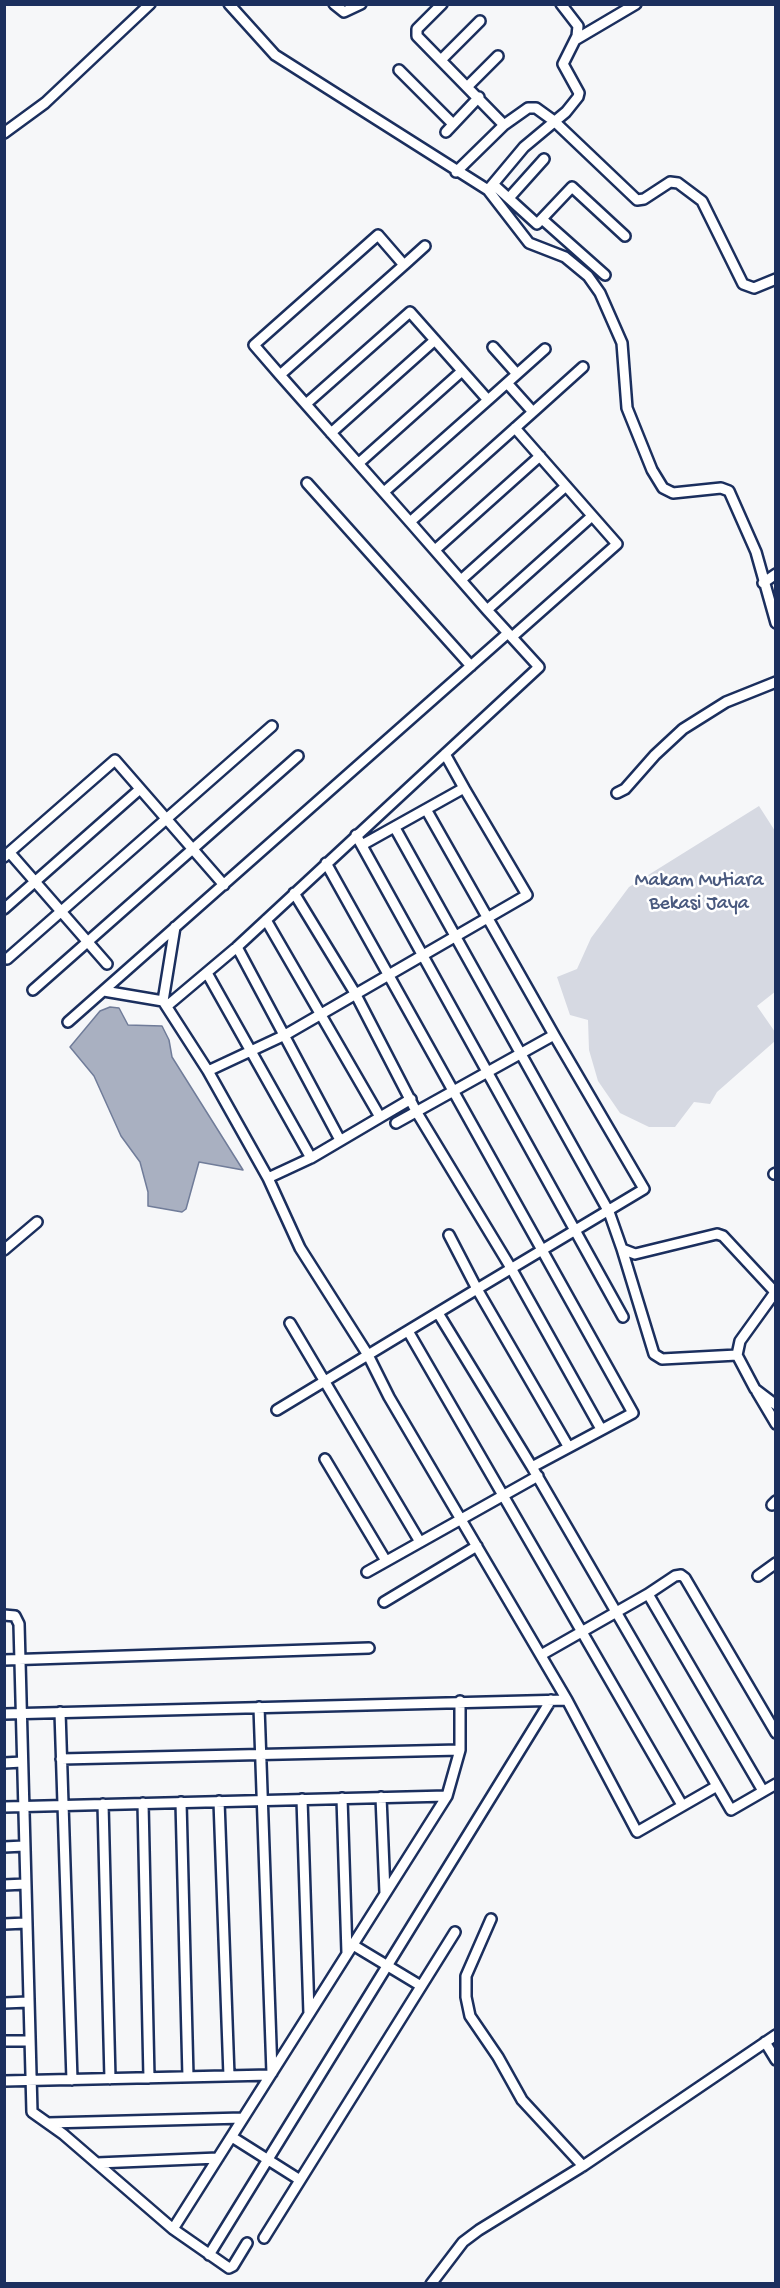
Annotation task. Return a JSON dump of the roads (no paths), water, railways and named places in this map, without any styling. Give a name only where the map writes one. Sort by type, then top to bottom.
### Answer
[{"type":"street","points":[[4,133],[45,104],[150,4]]},
{"type":"street","points":[[229,4],[275,55],[456,172],[508,198],[537,224],[572,186],[626,236]]},
{"type":"street","points":[[334,4],[344,12],[361,4]]},
{"type":"street","points":[[442,4],[415,32],[504,125]]},
{"type":"street","points":[[490,187],[524,147],[578,97],[579,93],[562,64],[575,40],[578,26],[561,4]]},
{"type":"street","points":[[575,40],[636,4]]},
{"type":"street","points":[[441,60],[480,21]]},
{"type":"street","points":[[468,86],[498,56]]},
{"type":"street","points":[[399,69],[453,124]]},
{"type":"street","points":[[447,132],[479,98]]},
{"type":"street","points":[[456,172],[504,125],[533,107],[554,121],[637,200],[644,200],[670,182],[678,183],[697,195],[742,284],[754,288],[776,279]]},
{"type":"street","points":[[508,198],[544,159]]},
{"type":"street","points":[[490,187],[529,243],[572,261],[600,293],[621,343],[627,408],[652,470],[663,488],[673,493],[721,488],[729,491],[756,552],[776,623]]},
{"type":"street","points":[[542,219],[604,275]]},
{"type":"street","points":[[104,991],[165,1004],[207,973],[540,667],[254,345],[378,235],[404,265]]},
{"type":"street","points":[[280,375],[425,246]]},
{"type":"street","points":[[306,404],[410,312],[488,400]]},
{"type":"street","points":[[331,433],[435,340]]},
{"type":"street","points":[[493,347],[517,374]]},
{"type":"street","points":[[384,492],[545,349]]},
{"type":"street","points":[[410,522],[583,367]]},
{"type":"street","points":[[358,463],[462,371]]},
{"type":"street","points":[[507,383],[533,412]]},
{"type":"street","points":[[68,1022],[471,666],[616,543],[515,428]]},
{"type":"street","points":[[435,550],[540,456]]},
{"type":"street","points":[[307,483],[471,666]]},
{"type":"street","points":[[461,580],[566,486]]},
{"type":"street","points":[[487,609],[592,516]]},
{"type":"street","points":[[763,583],[776,574]]},
{"type":"street","points":[[617,793],[625,789],[662,747],[682,729],[726,702],[776,682]]},
{"type":"street","points":[[7,959],[272,726]]},
{"type":"street","points":[[208,1071],[251,1053],[285,1035],[527,895],[445,754]]},
{"type":"street","points":[[33,990],[298,756]]},
{"type":"street","points":[[107,964],[35,882],[7,855],[115,760],[224,885]]},
{"type":"street","points":[[362,845],[427,811],[464,788]]},
{"type":"street","points":[[4,909],[140,789]]},
{"type":"street","points":[[277,1410],[644,1189],[427,811]]},
{"type":"street","points":[[395,828],[609,1212],[654,1354],[662,1359],[737,1355]]},
{"type":"street","points":[[356,835],[577,1230],[623,1317]]},
{"type":"street","points":[[326,863],[633,1413],[568,1446],[503,1495],[368,1572]]},
{"type":"street","points":[[294,893],[355,993],[416,1111],[511,1268],[601,1429]]},
{"type":"street","points":[[266,920],[380,1117]]},
{"type":"street","points":[[176,927],[165,1004],[208,1071],[268,1178],[300,1248],[368,1355],[389,1397],[567,1700],[637,1832],[717,1786]]},
{"type":"street","points":[[237,947],[340,1140]]},
{"type":"street","points":[[207,973],[311,1158]]},
{"type":"street","points":[[396,1123],[554,1035]]},
{"type":"street","points":[[268,1178],[311,1158],[411,1099]]},
{"type":"street","points":[[5,1248],[37,1222]]},
{"type":"street","points":[[621,1250],[635,1254],[717,1234],[723,1236],[775,1291],[740,1341],[737,1355],[762,1405],[776,1424]]},
{"type":"street","points":[[449,1235],[477,1289],[568,1446]]},
{"type":"street","points":[[438,1313],[535,1472],[731,1810],[776,1784]]},
{"type":"street","points":[[290,1323],[420,1542]]},
{"type":"street","points":[[408,1331],[682,1805]]},
{"type":"street","points":[[755,1389],[776,1405]]},
{"type":"street","points":[[325,1459],[386,1561]]},
{"type":"street","points":[[384,1602],[477,1546]]},
{"type":"street","points":[[758,1576],[776,1563]]},
{"type":"street","points":[[541,1656],[675,1576],[685,1578],[776,1733]]},
{"type":"street","points":[[648,1594],[763,1791]]},
{"type":"street","points":[[4,1615],[18,1618],[32,2112],[97,2163],[173,2229],[209,2255],[231,2267],[246,2243]]},
{"type":"street","points":[[4,1660],[369,1648]]},
{"type":"street","points":[[209,2255],[551,1700]]},
{"type":"street","points":[[4,1714],[567,1700]]},
{"type":"street","points":[[173,2229],[447,1796],[460,1750],[460,1701]]},
{"type":"street","points":[[259,1707],[271,2074]]},
{"type":"street","points":[[60,1712],[72,2080]]},
{"type":"street","points":[[62,1759],[460,1750]]},
{"type":"street","points":[[4,1763],[22,1762]]},
{"type":"street","points":[[4,1807],[447,1796]]},
{"type":"street","points":[[381,1797],[386,1893]]},
{"type":"street","points":[[342,1798],[350,1949]]},
{"type":"street","points":[[302,1799],[309,2014]]},
{"type":"street","points":[[219,1801],[229,2076]]},
{"type":"street","points":[[181,1802],[188,2077]]},
{"type":"street","points":[[143,1803],[149,2078]]},
{"type":"street","points":[[103,1804],[110,2079]]},
{"type":"street","points":[[4,1846],[24,1846]]},
{"type":"street","points":[[4,1885],[25,1884]]},
{"type":"street","points":[[491,1919],[466,1976],[466,1997],[470,2016],[498,2057],[522,2100],[583,2166]]},
{"type":"street","points":[[4,1924],[26,1923]]},
{"type":"street","points":[[264,2238],[455,1932]]},
{"type":"street","points":[[350,1949],[387,1966],[421,1986]]},
{"type":"street","points":[[4,2003],[28,2002]]},
{"type":"street","points":[[430,2283],[463,2242],[498,2217],[583,2166],[776,2036]]},
{"type":"street","points":[[4,2041],[29,2041]]},
{"type":"street","points":[[765,2042],[776,2060]]},
{"type":"street","points":[[4,2081],[271,2074]]},
{"type":"street","points":[[48,2123],[243,2118]]},
{"type":"street","points":[[231,2137],[300,2180]]},
{"type":"street","points":[[97,2163],[218,2158]]},
{"type":"water","points":[[110,1007],[119,1008],[128,1025],[162,1026],[169,1040],[172,1057],[243,1170],[199,1162],[186,1209],[182,1212],[148,1206],[148,1192],[140,1162],[121,1136],[94,1076],[70,1047],[100,1011]]},
{"type":"park label","name":"Makam Mutiara Bekasi Jaya","points":[[699,894]]}]
